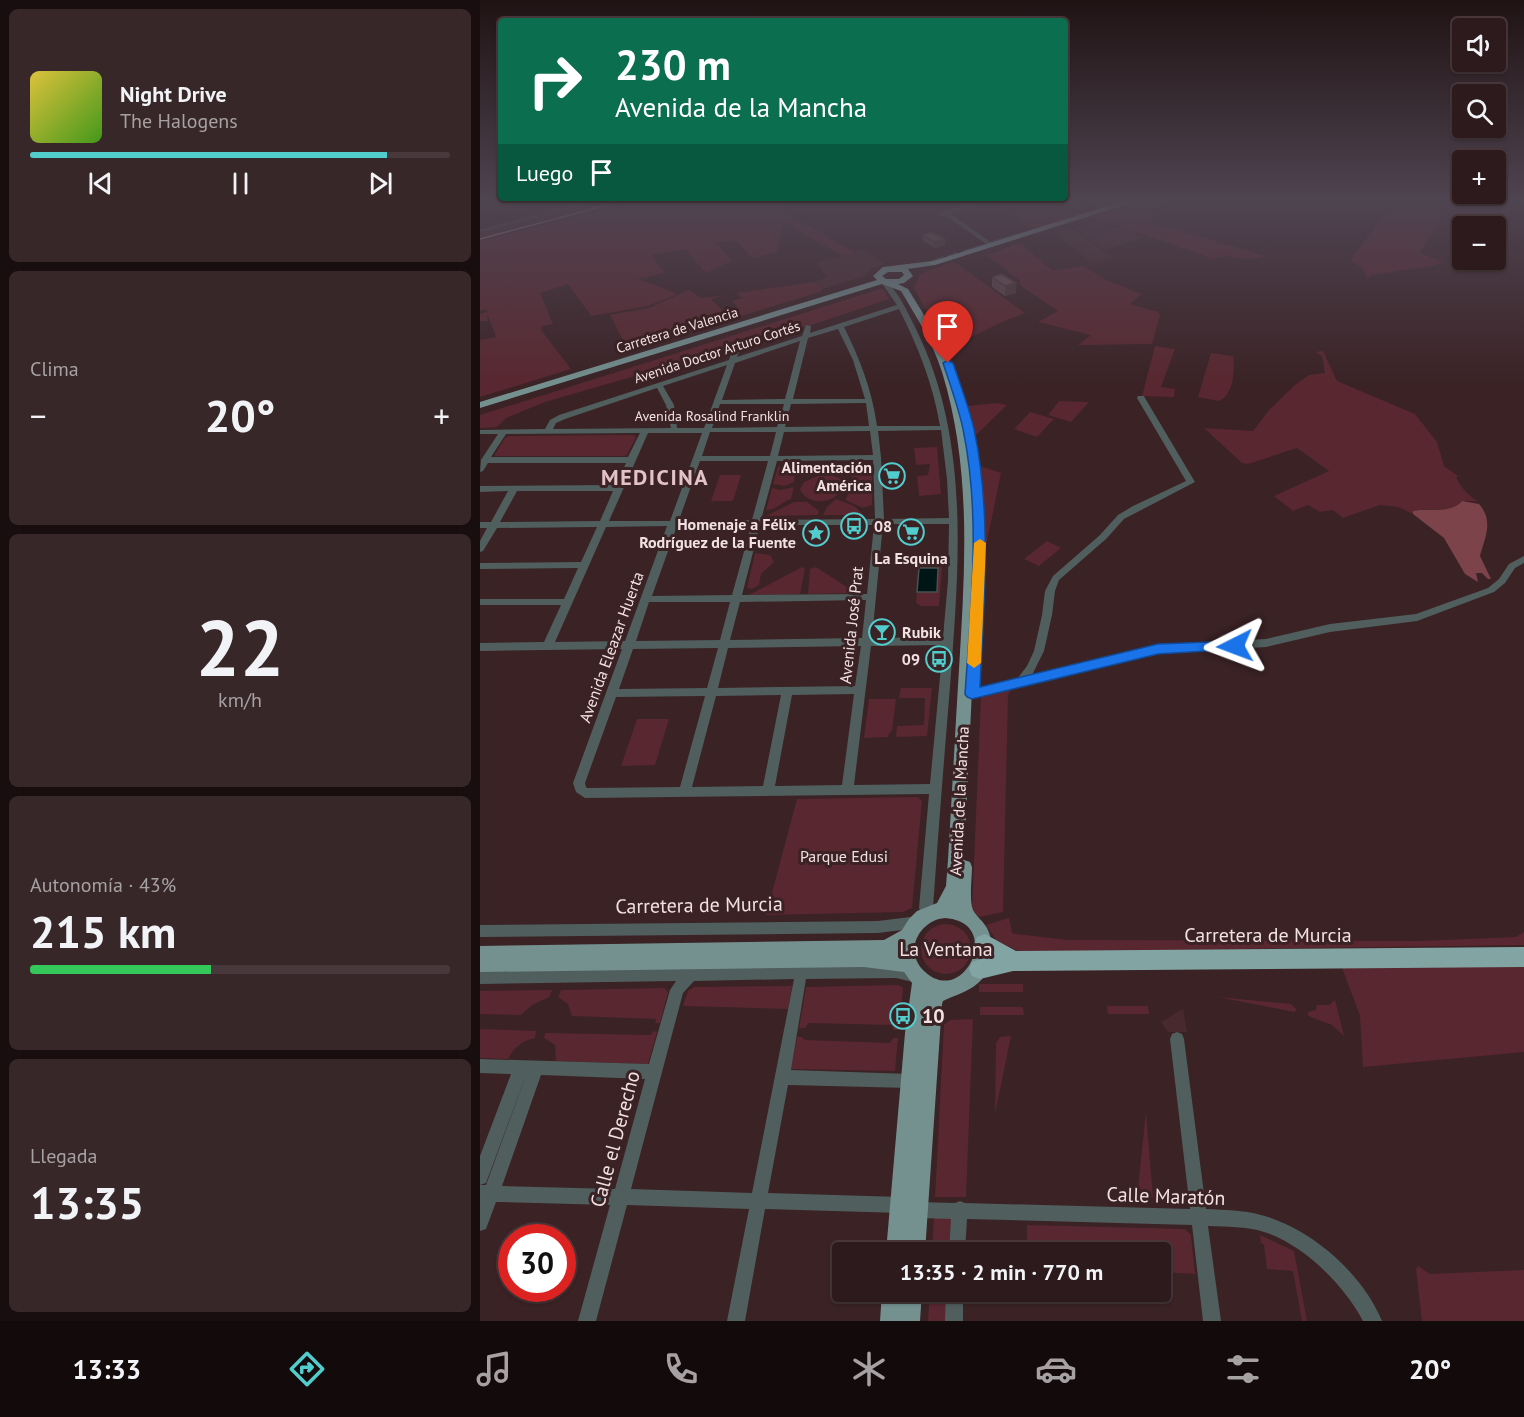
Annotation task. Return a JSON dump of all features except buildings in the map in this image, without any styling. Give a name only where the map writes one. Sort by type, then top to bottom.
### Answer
[{"type":"highway","points":[[985,944],[1013,961]]},
{"type":"highway","name":"Carretera de Murcia","points":[[980,969],[1013,961],[1524,957]]},
{"type":"main road","points":[[894,268],[913,268],[930,264]]},
{"type":"main road","points":[[882,280],[899,285],[907,282],[931,264]]},
{"type":"main road","points":[[894,268],[904,270],[907,282]]},
{"type":"main road","name":"Carretera de Valencia","points":[[480,403],[882,280],[882,270],[894,268]]},
{"type":"main road","name":"Avenida de la Mancha","points":[[907,282],[929,321],[948,363],[968,429],[979,514],[980,551],[963,881],[963,906],[966,916]]},
{"type":"main road","name":"Avenida de la Mancha","points":[[907,282],[945,369],[962,434],[972,511],[971,570],[953,890],[924,921]]},
{"type":"main road","points":[[480,954],[886,948],[924,921],[955,912],[966,916],[976,923],[985,944],[980,969],[963,983],[925,1004],[910,1081],[909,1208],[913,1242]]},
{"type":"main road","points":[[900,1242],[909,1208],[925,1004],[904,950],[924,921]]},
{"type":"main road","points":[[480,964],[868,959],[914,973],[937,987],[954,986]]},
{"type":"main road","points":[[891,1321],[892,1302]]},
{"type":"main road","points":[[909,1321],[910,1302]]},
{"type":"street","name":"Avenida de la Mancha","points":[[882,280],[900,306],[921,346],[940,402],[952,479],[954,521],[948,641],[924,921]]},
{"type":"street","name":"Avenida Doctor Arturo Cortés","points":[[548,431],[557,419],[900,306]]},
{"type":"street","points":[[808,326],[685,792],[935,789]]},
{"type":"street","name":"Avenida José Prat","points":[[840,326],[858,360],[870,401],[877,457],[879,522],[847,790]]},
{"type":"street","name":"Avenida Eleazar Huerta","points":[[685,792],[585,793],[580,789],[579,783],[737,346]]},
{"type":"street","points":[[659,385],[670,405],[674,427]]},
{"type":"street","points":[[1018,682],[1031,673],[1047,615],[1050,586],[1056,578],[1121,518],[1136,508],[1191,482],[1141,398]]},
{"type":"street","points":[[717,402],[870,401]]},
{"type":"street","name":"Avenida Rosalind Franklin","points":[[480,432],[945,428]]},
{"type":"street","points":[[548,646],[645,430]]},
{"type":"street","points":[[483,465],[504,431]]},
{"type":"street","points":[[697,459],[877,457]]},
{"type":"street","points":[[483,465],[632,460]]},
{"type":"street","points":[[480,489],[619,488]]},
{"type":"street","points":[[480,549],[514,489]]},
{"type":"street","points":[[480,525],[954,521]]},
{"type":"street","points":[[972,694],[1158,649],[1266,644],[1330,628],[1417,617],[1491,590],[1502,581],[1512,566],[1524,559]]},
{"type":"street","points":[[480,566],[585,565]]},
{"type":"street","points":[[645,599],[870,597]]},
{"type":"street","points":[[480,602],[569,602]]},
{"type":"street","points":[[480,647],[948,641]]},
{"type":"street","points":[[612,693],[860,690]]},
{"type":"street","points":[[768,791],[787,691]]},
{"type":"street","name":"Carretera de Murcia","points":[[480,931],[881,927],[924,921]]},
{"type":"street","points":[[480,977],[897,971],[914,973]]},
{"type":"street","name":"Calle el Derecho","points":[[587,1321],[677,990],[691,973]]},
{"type":"street","points":[[736,1321],[800,981]]},
{"type":"street","points":[[1177,1039],[1212,1321]]},
{"type":"street","points":[[480,1066],[655,1072]]},
{"type":"street","points":[[480,1178],[528,1068]]},
{"type":"street","points":[[480,1222],[485,1193],[528,1068]]},
{"type":"street","points":[[782,1077],[910,1081]]},
{"type":"street","name":"Calle Maratón","points":[[485,1193],[1240,1219],[1272,1226],[1308,1246],[1341,1277],[1369,1312],[1373,1321]]},
{"type":"street","points":[[958,1242],[960,1209]]},
{"type":"street","points":[[954,1321],[955,1302]]},
{"type":"shaded area","points":[[817,264],[885,264],[871,269],[865,276],[823,289],[815,282],[827,277]]},
{"type":"shaded area","points":[[1462,501],[1479,504],[1484,510],[1487,529],[1480,556],[1491,579],[1482,573],[1476,573],[1478,582],[1465,574],[1444,538],[1413,514],[1413,511],[1419,510],[1451,508]]},
{"type":"shaded area","points":[[919,568],[938,568],[937,592],[917,592]]},
{"type":"shaded area","points":[[1183,1009],[1187,1032],[1168,1032],[1161,1022]]},
{"type":"green space","points":[[480,264],[658,264],[665,273],[638,279],[678,294],[648,306],[591,316],[568,284],[540,293],[553,324],[542,326],[541,330],[571,369],[480,397],[480,340],[496,337],[487,313],[488,321],[480,321],[480,314],[487,312],[486,309],[480,311]]},
{"type":"green space","points":[[698,264],[726,264],[706,273]]},
{"type":"green space","points":[[948,264],[957,264],[1025,313],[947,349],[914,288],[920,274]]},
{"type":"green space","points":[[997,264],[1044,264],[1053,271],[1083,266],[1106,280],[1141,294],[1130,304],[1158,312],[1160,315],[1152,344],[1078,345],[1091,335],[1038,322],[1058,311],[1021,286],[1020,281]]},
{"type":"green space","points":[[1355,264],[1438,264],[1372,275],[1367,279],[1363,268]]},
{"type":"green space","points":[[815,282],[823,289],[820,292],[628,350],[610,315],[649,308],[689,290],[701,298],[725,295],[711,299],[723,311],[737,306],[732,301],[742,298],[737,293]]},
{"type":"green space","points":[[883,289],[889,299],[808,326],[545,402],[506,418],[497,427],[480,428],[480,415]]},
{"type":"green space","points":[[1155,346],[1175,349],[1161,387],[1175,389],[1174,397],[1142,396]]},
{"type":"green space","points":[[1323,351],[1337,381],[1415,414],[1437,442],[1444,466],[1458,476],[1456,478],[1463,488],[1478,501],[1462,501],[1452,508],[1420,510],[1414,511],[1413,514],[1398,507],[1380,505],[1343,518],[1333,510],[1320,512],[1308,505],[1293,511],[1274,496],[1329,471],[1297,448],[1248,464],[1242,463],[1204,428],[1253,431],[1269,410],[1295,385],[1309,375],[1325,373],[1322,356],[1315,352]]},
{"type":"green space","points":[[1211,353],[1233,356],[1231,388],[1219,401],[1198,397]]},
{"type":"green space","points":[[1059,401],[1089,402],[1071,422],[1048,415]]},
{"type":"green space","points":[[998,403],[1007,405],[974,437],[967,406]]},
{"type":"green space","points":[[1030,412],[1054,419],[1037,437],[1014,429]]},
{"type":"green space","points":[[633,435],[636,437],[627,455],[624,456],[495,456],[505,438],[509,436]]},
{"type":"green space","points":[[937,447],[941,494],[919,496],[917,476],[928,475],[930,464],[916,465],[914,448]]},
{"type":"green space","points":[[778,466],[795,473],[794,482],[785,486],[773,484]]},
{"type":"green space","points":[[980,466],[1001,473],[985,551]]},
{"type":"green space","points":[[872,467],[872,505],[863,508],[845,500],[849,493],[852,474]]},
{"type":"green space","points":[[720,475],[741,475],[733,501],[711,501]]},
{"type":"green space","points":[[832,475],[842,479],[844,483],[833,498],[822,501],[811,500],[800,489],[804,482],[818,476]]},
{"type":"green space","points":[[794,487],[791,499],[773,509],[766,510],[772,488],[780,490]]},
{"type":"green space","points":[[836,499],[854,506],[864,515],[823,515],[827,507]]},
{"type":"green space","points":[[794,502],[807,502],[819,511],[818,515],[766,516]]},
{"type":"green space","points":[[1047,541],[1061,548],[1039,566],[1024,559]]},
{"type":"green space","points":[[755,553],[770,555],[774,562],[761,574],[759,585],[752,589],[747,588]]},
{"type":"green space","points":[[943,556],[939,606],[921,606],[916,603],[917,592],[937,591],[938,568],[919,568],[919,560],[925,557]]},
{"type":"green space","points":[[802,567],[805,569],[800,594],[749,595]]},
{"type":"green space","points":[[816,567],[856,593],[808,594],[810,569]]},
{"type":"green space","points":[[901,688],[932,688],[927,736],[896,737],[897,726],[924,725],[925,698],[899,698]]},
{"type":"green space","points":[[1012,688],[1008,695],[1003,912],[979,917],[972,910],[981,696]]},
{"type":"green space","points":[[869,699],[896,699],[892,731],[888,737],[864,738]]},
{"type":"green space","points":[[637,719],[669,719],[655,765],[621,766]]},
{"type":"green space","name":"Parque Edusi","points":[[918,797],[922,801],[912,908],[903,912],[766,915],[797,799]]},
{"type":"green space","points":[[1009,918],[1012,933],[1068,940],[1421,941],[1516,937],[1524,932],[1524,945],[1020,952],[996,940],[986,925]]},
{"type":"green space","name":"La Ventana","points":[[941,924],[951,924],[964,931],[971,944],[971,954],[964,967],[951,974],[941,974],[932,970],[925,963],[921,954],[921,944],[925,935],[932,928]]},
{"type":"green space","points":[[1341,965],[1524,965],[1524,1052],[1363,1067],[1360,1016]]},
{"type":"green space","points":[[979,984],[1023,984],[1023,992],[979,992]]},
{"type":"green space","points":[[899,985],[903,988],[899,1030],[894,1030],[892,1025],[809,1023],[805,1028],[799,1028],[806,987]]},
{"type":"green space","points":[[792,986],[788,1009],[683,1006],[688,991],[694,987]]},
{"type":"green space","points":[[665,988],[668,993],[660,1023],[655,1023],[656,1019],[572,1016],[568,1004],[558,997],[561,990]]},
{"type":"green space","points":[[552,990],[549,997],[532,1005],[521,1015],[480,1014],[480,991]]},
{"type":"green space","points":[[1218,997],[1291,1004],[1297,1010],[1294,1012]]},
{"type":"green space","points":[[1335,1000],[1344,1036],[1332,1025],[1308,1016],[1308,1012],[1316,1010],[1317,1005],[1329,1005]]},
{"type":"green space","points":[[1107,1006],[1148,1006],[1149,1014],[1108,1014]]},
{"type":"green space","points":[[980,1007],[1023,1007],[1024,1015],[980,1015]]},
{"type":"green space","points":[[973,1019],[966,1197],[935,1197],[944,1025],[950,1020]]},
{"type":"green space","points":[[480,1029],[536,1031],[535,1038],[519,1045],[508,1059],[480,1058]]},
{"type":"green space","points":[[653,1031],[657,1032],[648,1064],[556,1061],[555,1045],[544,1038],[545,1033],[651,1035]]},
{"type":"green space","points":[[1011,1036],[995,1114],[996,1043],[1000,1037]]},
{"type":"green space","points":[[797,1037],[805,1040],[890,1043],[893,1038],[898,1038],[895,1071],[791,1069]]},
{"type":"green space","points":[[1146,1112],[1153,1198],[1137,1197]]},
{"type":"green space","points":[[934,1217],[952,1219],[956,1227],[955,1242],[933,1242]]},
{"type":"green space","points":[[1027,1225],[1185,1229],[1191,1235],[1195,1274],[1171,1273],[1171,1242],[1027,1242]]},
{"type":"green space","points":[[1260,1235],[1294,1251],[1307,1321],[1302,1321],[1293,1271],[1267,1269],[1264,1245],[1261,1243]]},
{"type":"green space","points":[[1418,1266],[1430,1274],[1524,1270],[1524,1321],[1422,1321],[1416,1269]]},
{"type":"green space","points":[[929,1302],[952,1302],[951,1321],[928,1321]]},
{"type":"slow traffic","points":[[974,663],[980,543]]},
{"type":"place","name":"Alimentación América","points":[[892,476]]},
{"type":"place","name":"08","points":[[854,526]]},
{"type":"place","name":"La Esquina","points":[[911,532]]},
{"type":"place","name":"Homenaje a Félix Rodríguez de la Fuente","points":[[816,533]]},
{"type":"place","name":"Rubik","points":[[882,632]]},
{"type":"place","name":"09","points":[[939,659]]},
{"type":"place","name":"10","points":[[903,1016]]},
{"type":"district","name":"MEDICINA","points":[[655,477]]},
{"type":"route","points":[[948,363],[968,429],[975,468],[979,514],[980,551],[972,694],[1158,649],[1235,646]]}]
